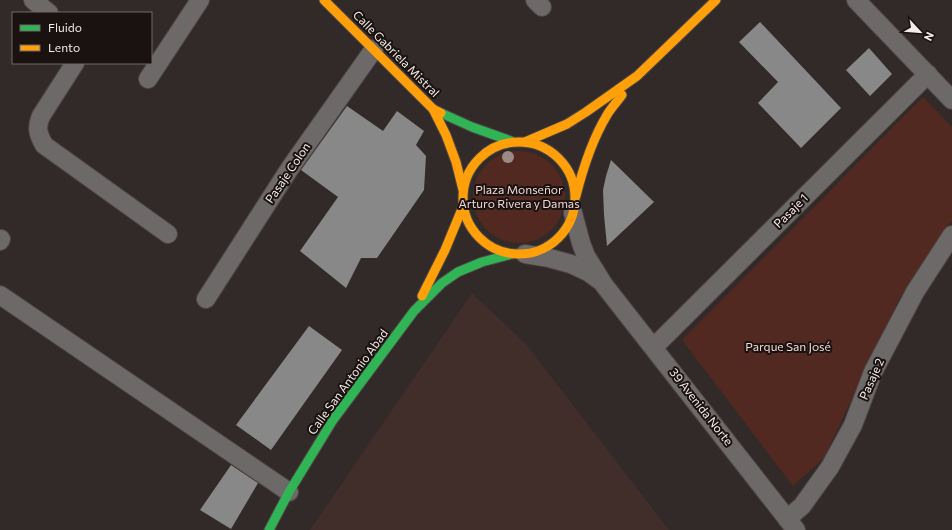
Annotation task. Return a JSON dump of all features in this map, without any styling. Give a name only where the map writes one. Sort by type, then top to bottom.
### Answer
[{"type":"main road","name":"Calle Gabriela Mistral","points":[[324,0],[433,109],[446,135],[464,190]]},
{"type":"main road","points":[[574,205],[574,187],[570,173],[565,165],[552,151],[535,143],[511,141],[493,148],[478,160],[470,171],[464,190],[466,217],[478,236],[492,247],[519,254],[542,249],[554,242],[570,222],[584,165],[605,116],[637,76],[716,0]]},
{"type":"main road","points":[[526,142],[567,124],[637,76]]},
{"type":"main road","name":"Calle Gabriela Mistral","points":[[433,109],[472,127],[511,141]]},
{"type":"main road","name":"Calle San Antonio Abad","points":[[414,311],[445,250],[464,204]]},
{"type":"main road","name":"Calle San Antonio Abad","points":[[269,530],[333,420],[414,311],[442,283],[458,272],[482,262],[519,254]]},
{"type":"street","points":[[32,0],[48,12]]},
{"type":"street","points":[[148,78],[200,0]]},
{"type":"street","points":[[856,0],[952,100]]},
{"type":"street","name":"Pasaje Colon","points":[[206,299],[290,168],[374,49]]},
{"type":"street","points":[[74,64],[38,122],[40,139],[44,145],[168,234]]},
{"type":"street","name":"Pasaje 1","points":[[654,347],[928,74]]},
{"type":"street","name":"39 Avenida Norte","points":[[574,205],[581,243],[586,256],[604,285],[791,524]]},
{"type":"street","name":"Pasaje 2","points":[[791,524],[830,467],[853,425],[873,372],[915,292],[952,235]]},
{"type":"street","name":"39 Avenida Norte","points":[[519,254],[549,258],[571,264],[588,272],[604,285]]},
{"type":"street","points":[[0,295],[290,492]]},
{"type":"shaded area","points":[[472,293],[526,344],[669,530],[310,530]]},
{"type":"green space","name":"Parque San José","points":[[923,97],[952,127],[952,220],[899,299],[824,458],[793,486],[682,340]]},
{"type":"green space","name":"Plaza Monseñor Arturo Rivera y Damas","points":[[519,151],[537,154],[552,164],[562,179],[565,197],[562,215],[552,230],[537,240],[519,243],[501,240],[486,230],[476,215],[473,197],[476,179],[486,164],[501,154]]},
{"type":"building","points":[[760,22],[841,108],[801,148],[758,103],[778,82],[739,42]]},
{"type":"building","points":[[869,48],[892,74],[870,96],[846,70]]},
{"type":"building","points":[[347,106],[383,131],[397,111],[424,131],[416,145],[426,156],[424,190],[377,258],[361,258],[346,288],[300,251],[338,197],[301,170]]},
{"type":"building","points":[[611,160],[654,202],[607,246],[603,190]]},
{"type":"building","points":[[309,326],[342,350],[271,450],[236,425]]},
{"type":"building","points":[[231,465],[258,483],[231,529],[200,510]]},
{"type":"traffic: fast","points":[[441,113],[472,127],[511,141]]},
{"type":"traffic: fast","points":[[269,530],[289,492],[333,420],[414,311],[442,283],[458,272],[482,262],[512,254]]},
{"type":"traffic: slow","points":[[324,0],[433,109],[441,113]]},
{"type":"traffic: slow","points":[[525,142],[567,124],[637,76],[716,0]]},
{"type":"traffic: slow","points":[[576,196],[592,144],[609,112],[622,95]]},
{"type":"traffic: slow","points":[[433,109],[446,135],[456,162],[463,190]]},
{"type":"traffic: slow","points":[[519,142],[540,146],[559,158],[571,177],[575,198],[571,219],[559,238],[540,250],[519,254],[498,250],[479,238],[467,219],[463,198],[467,177],[479,158],[498,146],[519,142]]},
{"type":"traffic: slow","points":[[422,296],[445,250],[464,204]]}]
